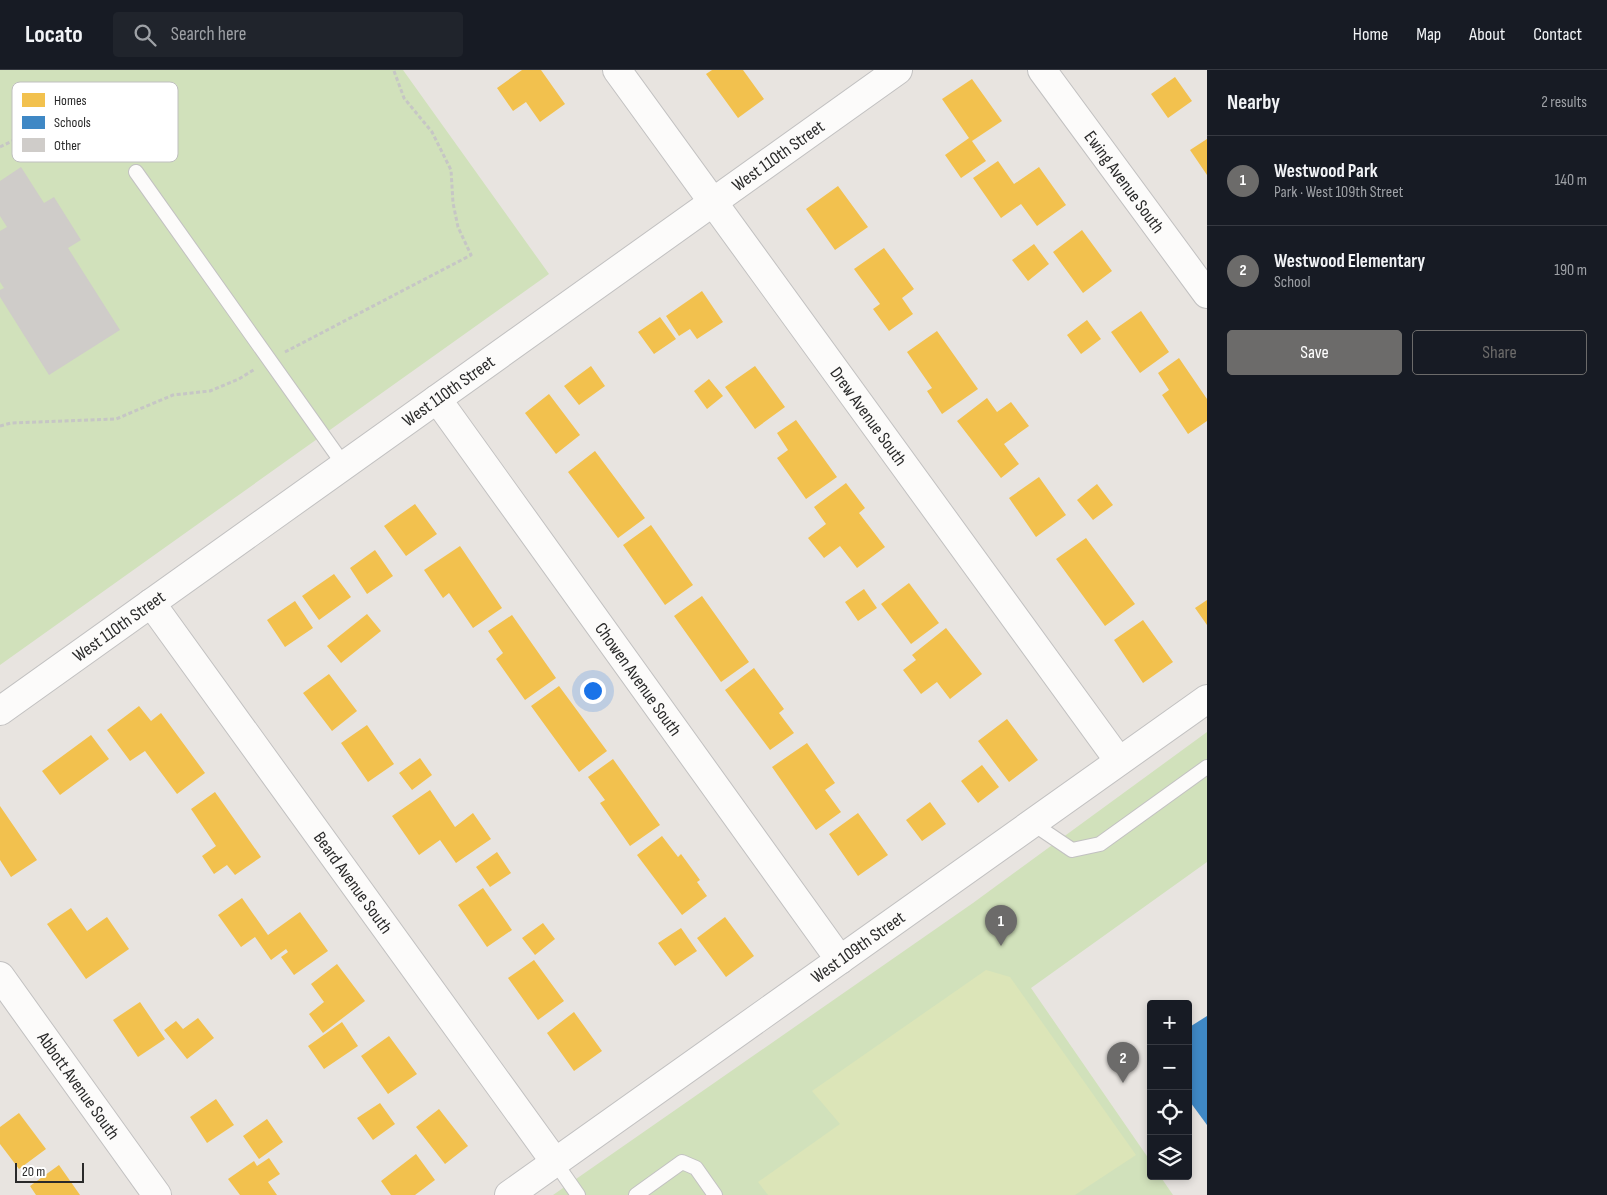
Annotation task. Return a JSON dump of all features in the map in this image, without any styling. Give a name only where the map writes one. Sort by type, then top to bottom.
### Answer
[{"type":"street","name":"Drew Avenue South","points":[[617,70],[1119,761]]},
{"type":"street","name":"West 110th Street","points":[[0,710],[898,70]]},
{"type":"street","name":"Ewing Avenue South","points":[[1042,70],[1207,294]]},
{"type":"street","name":"Chowen Avenue South","points":[[437,398],[840,960]]},
{"type":"street","name":"Beard Avenue South","points":[[151,603],[555,1162]]},
{"type":"street","name":"West 109th Street","points":[[509,1195],[1207,699]]},
{"type":"street","name":"Abbott Avenue South","points":[[0,976],[157,1195]]},
{"type":"lane","points":[[136,172],[344,465]]},
{"type":"lane","points":[[1032,823],[1072,850],[1100,844],[1207,767]]},
{"type":"lane","points":[[555,1162],[578,1195]]},
{"type":"lane","points":[[636,1195],[682,1162],[696,1168],[715,1195]]},
{"type":"path","points":[[0,426],[116,419],[173,395],[210,391],[239,379],[270,360],[471,254],[458,228],[453,203],[451,170],[432,132],[404,98],[392,70]]},
{"type":"path","points":[[0,147],[12,141]]},
{"type":"green space","points":[[0,70],[403,70],[549,274],[0,665]]},
{"type":"green space","points":[[1207,732],[1207,862],[1031,988],[1147,1156],[1147,1180],[1163,1180],[1173,1195],[553,1195],[973,903]]},
{"type":"green space","points":[[986,970],[1010,977],[1136,1155],[1075,1195],[768,1195],[758,1182],[840,1124],[812,1091]]},
{"type":"building: Homes","points":[[522,70],[541,70],[565,104],[540,122],[526,102],[513,111],[497,88]]},
{"type":"building: Homes","points":[[712,70],[743,70],[764,99],[738,118],[706,74]]},
{"type":"building: Homes","points":[[1175,77],[1192,101],[1168,118],[1151,94]]},
{"type":"building: Homes","points":[[972,79],[1002,121],[972,141],[986,161],[961,178],[945,155],[969,138],[942,99]]},
{"type":"building: Homes","points":[[1207,139],[1207,175],[1190,150]]},
{"type":"building: Homes","points":[[998,161],[1014,184],[1039,167],[1066,205],[1037,226],[1021,204],[1001,218],[973,178]]},
{"type":"building: Homes","points":[[838,186],[868,227],[835,250],[806,209]]},
{"type":"building: Homes","points":[[1082,230],[1112,271],[1083,293],[1053,252]]},
{"type":"building: Homes","points":[[1034,244],[1049,264],[1028,281],[1012,260]]},
{"type":"building: Homes","points":[[884,248],[914,289],[902,298],[913,314],[889,331],[873,309],[880,304],[854,269]]},
{"type":"building: Homes","points":[[702,291],[723,322],[697,339],[690,329],[679,336],[666,316]]},
{"type":"building: Homes","points":[[1141,311],[1169,352],[1140,373],[1111,332]]},
{"type":"building: Homes","points":[[660,317],[676,339],[654,354],[638,332]]},
{"type":"building: Homes","points":[[1087,320],[1101,339],[1081,354],[1067,335]]},
{"type":"building: Homes","points":[[937,331],[978,389],[942,414],[927,391],[932,388],[907,352]]},
{"type":"building: Homes","points":[[1179,358],[1207,399],[1207,421],[1188,434],[1162,395],[1169,390],[1158,373]]},
{"type":"building: Homes","points":[[591,366],[605,386],[579,405],[564,386]]},
{"type":"building: Homes","points":[[755,366],[785,407],[755,429],[725,387]]},
{"type":"building: Homes","points":[[709,379],[723,396],[707,409],[694,391]]},
{"type":"building: Homes","points":[[549,394],[580,435],[556,454],[525,413]]},
{"type":"building: Homes","points":[[987,398],[997,412],[1011,402],[1029,426],[1004,444],[1019,464],[1001,478],[957,421]]},
{"type":"building: Homes","points":[[796,420],[837,477],[806,499],[777,458],[788,450],[777,433]]},
{"type":"building: Homes","points":[[595,451],[645,518],[618,538],[568,472]]},
{"type":"building: Homes","points":[[1039,477],[1066,515],[1036,537],[1009,498]]},
{"type":"building: Homes","points":[[846,483],[865,508],[859,513],[885,547],[857,568],[840,546],[824,558],[808,538],[826,524],[814,507]]},
{"type":"building: Homes","points":[[1097,484],[1113,505],[1093,520],[1077,500]]},
{"type":"building: Homes","points":[[415,504],[437,534],[406,556],[384,526]]},
{"type":"building: Homes","points":[[651,525],[693,585],[665,605],[623,545]]},
{"type":"building: Homes","points":[[1086,538],[1135,604],[1105,626],[1056,559]]},
{"type":"building: Homes","points":[[460,546],[502,608],[473,628],[449,593],[443,598],[424,570]]},
{"type":"building: Homes","points":[[375,550],[393,576],[367,594],[350,568]]},
{"type":"building: Homes","points":[[334,574],[351,597],[319,620],[302,596]]},
{"type":"building: Homes","points":[[909,583],[939,623],[911,644],[881,604]]},
{"type":"building: Homes","points":[[864,589],[877,608],[858,621],[845,602]]},
{"type":"building: Homes","points":[[702,596],[749,662],[721,682],[674,616]]},
{"type":"building: Homes","points":[[1207,600],[1207,625],[1195,608]]},
{"type":"building: Homes","points":[[295,601],[313,628],[285,647],[267,620]]},
{"type":"building: Homes","points":[[367,614],[381,631],[341,663],[327,646]]},
{"type":"building: Homes","points":[[512,615],[556,678],[525,700],[496,659],[503,653],[488,631]]},
{"type":"building: Homes","points":[[1143,620],[1173,662],[1143,683],[1114,640]]},
{"type":"building: Homes","points":[[946,628],[982,674],[950,699],[937,682],[921,694],[903,670],[916,660],[912,655]]},
{"type":"building: Homes","points":[[754,668],[784,709],[779,713],[794,733],[770,750],[725,690]]},
{"type":"building: Homes","points":[[329,674],[357,711],[332,731],[303,693]]},
{"type":"building: Homes","points":[[559,686],[607,751],[579,772],[531,706]]},
{"type":"building: Homes","points":[[139,706],[151,721],[161,713],[205,773],[177,794],[145,751],[130,761],[107,730]]},
{"type":"building: Homes","points":[[1007,719],[1038,760],[1009,782],[978,741]]},
{"type":"building: Homes","points":[[367,725],[394,764],[368,782],[341,743]]},
{"type":"building: Homes","points":[[91,735],[109,759],[60,795],[42,771]]},
{"type":"building: Homes","points":[[807,743],[835,783],[825,790],[841,812],[816,830],[772,767]]},
{"type":"building: Homes","points":[[420,758],[432,775],[412,790],[399,773]]},
{"type":"building: Homes","points":[[613,759],[660,825],[630,846],[600,803],[605,800],[588,777]]},
{"type":"building: Homes","points":[[982,765],[999,787],[978,803],[961,781]]},
{"type":"building: Homes","points":[[430,790],[455,827],[473,813],[491,839],[456,863],[440,840],[419,855],[392,816]]},
{"type":"building: Homes","points":[[215,792],[261,857],[235,875],[227,865],[214,874],[202,856],[216,846],[191,809]]},
{"type":"building: Homes","points":[[930,802],[946,824],[922,841],[906,820]]},
{"type":"building: Homes","points":[[0,806],[37,860],[11,877],[0,860]]},
{"type":"building: Homes","points":[[858,813],[888,855],[858,876],[829,834]]},
{"type":"building: Homes","points":[[662,836],[678,857],[681,854],[700,880],[697,882],[707,896],[682,915],[637,855]]},
{"type":"building: Homes","points":[[497,852],[511,873],[490,887],[476,867]]},
{"type":"building: Homes","points":[[483,888],[512,930],[487,947],[458,905]]},
{"type":"building: Homes","points":[[242,898],[268,935],[300,912],[328,951],[294,975],[281,957],[288,952],[286,949],[271,960],[255,937],[241,947],[218,915]]},
{"type":"building: Homes","points":[[71,908],[87,931],[107,917],[129,949],[86,979],[47,924]]},
{"type":"building: Homes","points":[[725,917],[754,956],[726,977],[697,938]]},
{"type":"building: Homes","points":[[543,923],[555,939],[535,955],[522,938]]},
{"type":"building: Homes","points":[[681,928],[697,951],[675,966],[658,943]]},
{"type":"building: Homes","points":[[534,960],[564,1001],[538,1020],[508,978]]},
{"type":"building: Homes","points":[[337,964],[365,1001],[323,1033],[309,1014],[324,1002],[311,984]]},
{"type":"building: Homes","points":[[140,1002],[165,1039],[138,1057],[113,1020]]},
{"type":"building: Homes","points":[[574,1012],[602,1051],[574,1071],[547,1033]]},
{"type":"building: Homes","points":[[198,1018],[214,1038],[187,1059],[164,1030],[176,1021],[183,1029]]},
{"type":"building: Homes","points":[[342,1022],[358,1046],[324,1069],[308,1046]]},
{"type":"building: Homes","points":[[389,1036],[417,1074],[388,1094],[361,1056]]},
{"type":"building: Homes","points":[[216,1099],[234,1125],[207,1143],[190,1117]]},
{"type":"building: Homes","points":[[380,1103],[395,1124],[373,1140],[357,1118]]},
{"type":"building: Homes","points":[[439,1109],[468,1146],[445,1164],[416,1127]]},
{"type":"building: Homes","points":[[19,1113],[46,1149],[19,1169],[0,1144],[0,1127]]},
{"type":"building: Homes","points":[[267,1119],[283,1142],[259,1159],[243,1136]]},
{"type":"building: Homes","points":[[416,1154],[435,1180],[415,1195],[391,1195],[381,1181]]},
{"type":"building: Homes","points":[[269,1158],[280,1174],[268,1182],[277,1195],[240,1195],[228,1179],[254,1161],[257,1166]]},
{"type":"building: Homes","points":[[59,1165],[80,1195],[36,1195],[30,1186]]},
{"type":"building: Schools","points":[[1207,1016],[1207,1125],[1192,1104],[1192,1025]]},
{"type":"building: Other","points":[[21,167],[44,203],[54,197],[81,240],[68,248],[120,330],[49,375],[0,297],[0,290],[4,288],[0,282],[0,231],[7,227],[0,216],[0,181]]},
{"type":"place","name":"Westwood Park","points":[[1001,946]]},
{"type":"place","name":"Westwood Elementary","points":[[1123,1083]]}]
